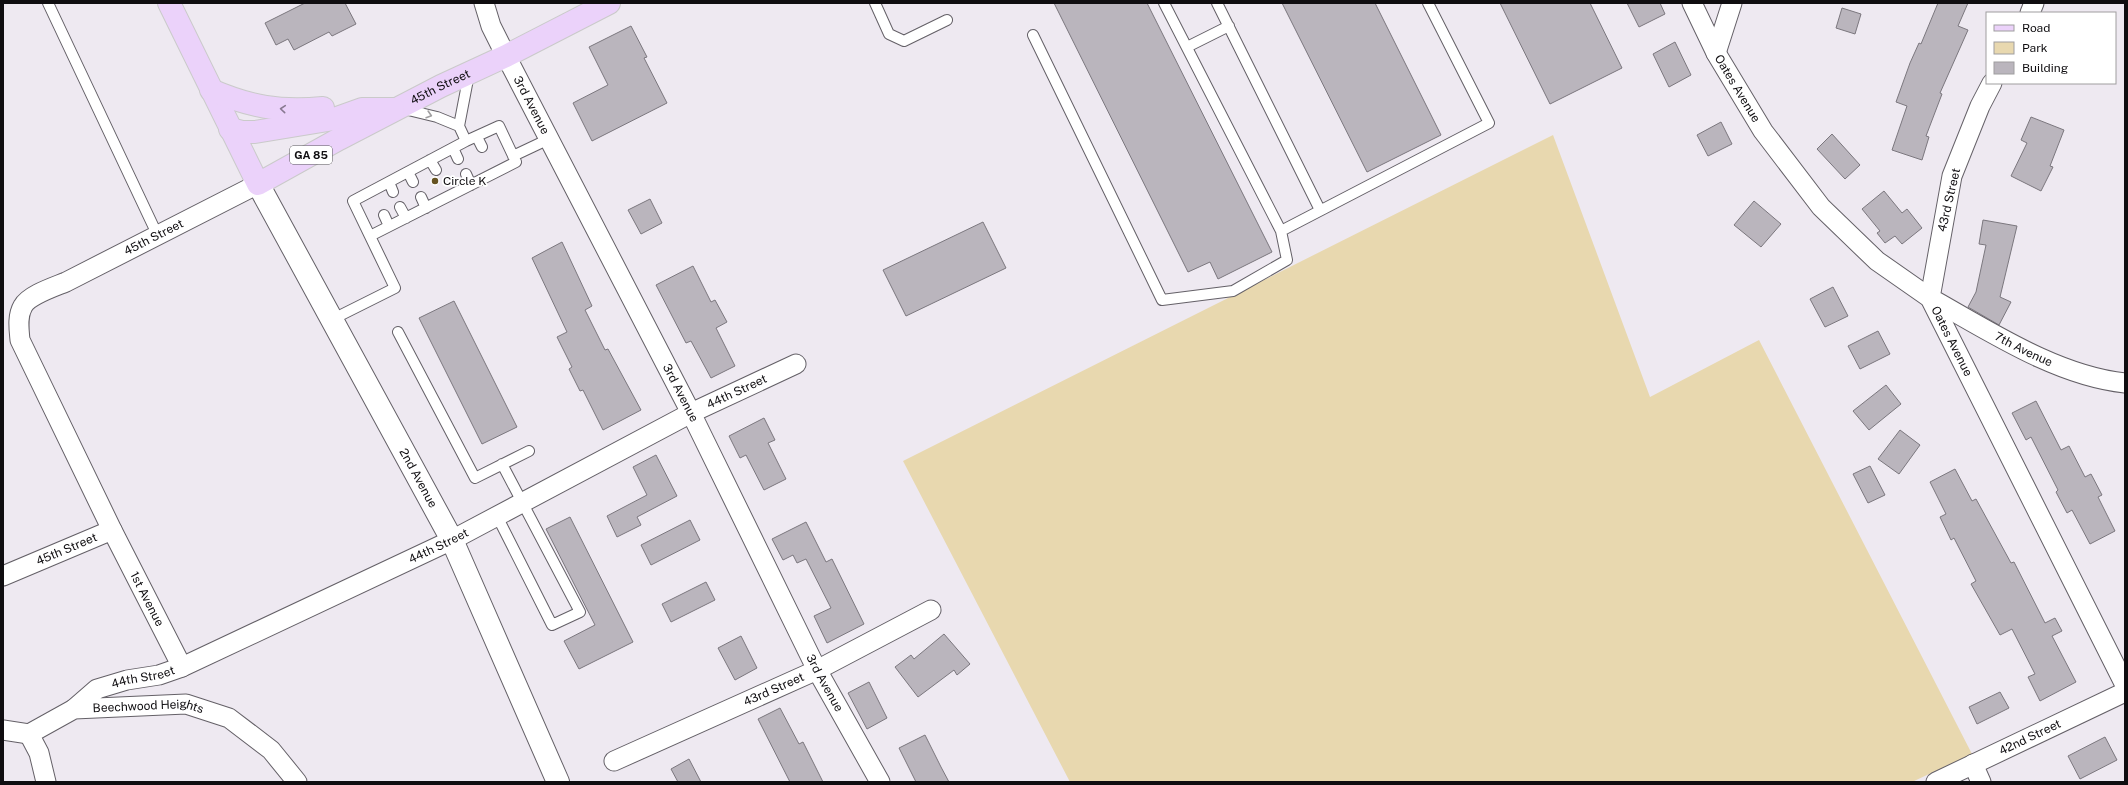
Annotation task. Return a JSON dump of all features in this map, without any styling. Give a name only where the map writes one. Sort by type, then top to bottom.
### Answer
[{"type":"main road","points":[[169,3],[258,184]]},
{"type":"main road","name":"45th Street","points":[[258,184],[397,109],[470,72],[506,56],[609,3]]},
{"type":"main road","points":[[211,90],[238,102],[269,108],[296,110],[324,108],[351,103],[362,109]]},
{"type":"main road","points":[[230,128],[242,132],[255,132],[334,119],[362,109],[397,109]]},
{"type":"main road","name":"2nd Avenue","points":[[258,184],[452,540],[558,782]]},
{"type":"street","name":"3rd Avenue","points":[[484,3],[491,26],[506,56],[691,414],[818,670],[880,782]]},
{"type":"street","name":"Oates Avenue","points":[[1692,3],[1716,52],[1763,131],[1821,207],[1877,261],[1930,298],[2125,685]]},
{"type":"street","points":[[1716,52],[1732,3]]},
{"type":"street","name":"43rd Street","points":[[1930,298],[1952,176],[1980,106],[1991,84]]},
{"type":"street","name":"45th Street","points":[[3,576],[112,530],[20,340],[19,318],[23,305],[39,294],[66,282],[157,234],[200,215],[258,184]]},
{"type":"street","name":"7th Avenue","points":[[1930,298],[2018,347],[2060,366],[2111,382],[2125,383]]},
{"type":"street","name":"44th Street","points":[[74,709],[97,689],[127,680],[159,675],[182,667],[452,540],[691,414],[796,364]]},
{"type":"street","name":"1st Avenue","points":[[112,530],[182,667]]},
{"type":"street","name":"43rd Street","points":[[614,761],[818,670],[931,610]]},
{"type":"street","name":"42nd Street","points":[[1936,782],[2125,692]]},
{"type":"street","name":"Beechwood Heights","points":[[29,734],[74,709],[186,704],[229,718],[271,750],[297,782]]},
{"type":"street","points":[[3,730],[29,734],[39,753],[46,782]]},
{"type":"street","points":[[1973,764],[1982,782]]},
{"type":"lane","points":[[48,3],[157,234]]},
{"type":"lane","points":[[874,3],[889,34],[904,41],[948,20]]},
{"type":"lane","points":[[1033,35],[1162,300],[1233,291],[1287,260],[1281,232],[1164,3]]},
{"type":"lane","points":[[1217,3],[1320,210]]},
{"type":"lane","points":[[1281,232],[1320,210],[1489,123],[1428,3]]},
{"type":"lane","points":[[1187,47],[1229,26]]},
{"type":"lane","points":[[466,141],[459,126],[470,72]]},
{"type":"lane","points":[[397,109],[415,110],[459,126]]},
{"type":"lane","points":[[331,320],[395,288],[353,201],[374,195],[389,182],[466,141],[499,126],[516,162],[492,168],[471,185],[370,236]]},
{"type":"lane","points":[[477,137],[482,147]]},
{"type":"lane","points":[[513,156],[549,139]]},
{"type":"lane","points":[[453,148],[458,159]]},
{"type":"lane","points":[[430,160],[436,170]]},
{"type":"lane","points":[[408,172],[413,182]]},
{"type":"lane","points":[[466,174],[471,185]]},
{"type":"lane","points":[[389,182],[394,192]]},
{"type":"lane","points":[[444,186],[448,196]]},
{"type":"lane","points":[[421,197],[426,208]]},
{"type":"lane","points":[[400,207],[406,218]]},
{"type":"lane","points":[[384,215],[389,226]]},
{"type":"lane","points":[[398,332],[475,478],[529,450]]},
{"type":"lane","points":[[497,516],[552,625],[580,612],[502,464]]},
{"type":"green space","points":[[1553,135],[1650,397],[1759,340],[1972,754],[1912,782],[1070,782],[903,461]]},
{"type":"building","points":[[305,3],[345,3],[356,24],[332,36],[329,32],[294,50],[288,39],[276,45],[265,23]]},
{"type":"building","points":[[1054,3],[1147,3],[1272,252],[1218,279],[1210,262],[1188,272]]},
{"type":"building","points":[[1282,3],[1375,3],[1441,135],[1367,172]]},
{"type":"building","points":[[1500,3],[1590,3],[1622,68],[1550,104]]},
{"type":"building","points":[[1627,3],[1660,3],[1665,14],[1639,27]]},
{"type":"building","points":[[1938,3],[1968,3],[1958,26],[1968,30],[1940,93],[1942,94],[1926,136],[1929,137],[1922,160],[1892,150],[1907,106],[1896,102],[1910,63],[1919,43],[1921,44]]},
{"type":"building","points":[[1842,8],[1861,14],[1855,34],[1836,28]]},
{"type":"building","points":[[631,26],[647,57],[644,58],[667,103],[592,141],[573,103],[608,85],[589,47]]},
{"type":"building","points":[[1675,42],[1691,75],[1669,87],[1653,54]]},
{"type":"building","points":[[2031,117],[2064,130],[2050,166],[2053,167],[2041,191],[2011,176],[2027,143],[2021,140]]},
{"type":"building","points":[[1721,122],[1732,144],[1708,156],[1697,135]]},
{"type":"building","points":[[1832,134],[1860,165],[1845,179],[1817,149]]},
{"type":"building","points":[[1884,191],[1902,213],[1907,209],[1922,228],[1902,244],[1895,236],[1885,243],[1877,233],[1880,231],[1862,209]]},
{"type":"building","points":[[650,199],[662,223],[641,234],[628,210]]},
{"type":"building","points":[[1754,201],[1781,224],[1761,247],[1734,225]]},
{"type":"building","points":[[1983,220],[2017,226],[2000,297],[2011,302],[1999,325],[1968,307],[1976,292],[1986,245],[1979,244]]},
{"type":"building","points":[[983,222],[1006,268],[906,316],[883,270]]},
{"type":"building","points":[[562,242],[592,306],[585,310],[605,350],[608,349],[641,410],[603,430],[583,390],[580,391],[569,369],[572,367],[557,337],[567,332],[532,258]]},
{"type":"building","points":[[693,266],[711,302],[715,300],[727,322],[716,328],[735,366],[711,378],[691,341],[686,343],[656,285]]},
{"type":"building","points":[[1833,287],[1848,316],[1825,327],[1810,299]]},
{"type":"building","points":[[454,301],[517,427],[482,444],[419,318]]},
{"type":"building","points":[[1878,331],[1890,354],[1860,369],[1848,346]]},
{"type":"building","points":[[1886,385],[1901,404],[1869,430],[1853,411]]},
{"type":"building","points":[[2036,401],[2061,450],[2069,446],[2085,477],[2091,474],[2102,495],[2098,497],[2115,531],[2090,544],[2072,510],[2067,513],[2056,492],[2058,490],[2031,437],[2026,440],[2012,413]]},
{"type":"building","points":[[764,418],[775,440],[768,443],[786,479],[764,490],[746,455],[740,458],[729,436]]},
{"type":"building","points":[[1900,430],[1920,445],[1899,474],[1878,459]]},
{"type":"building","points":[[656,455],[677,496],[637,517],[641,525],[617,537],[607,516],[647,495],[633,467]]},
{"type":"building","points":[[1870,466],[1885,495],[1868,503],[1853,474]]},
{"type":"building","points":[[1955,469],[1972,501],[1976,499],[2011,563],[2014,562],[2045,623],[2055,618],[2062,631],[2052,636],[2076,682],[2040,701],[2028,677],[2035,674],[2012,629],[2000,635],[1971,584],[1976,581],[1954,538],[1951,540],[1940,517],[1946,514],[1930,482]]},
{"type":"building","points":[[570,517],[633,642],[579,669],[564,641],[595,625],[546,529]]},
{"type":"building","points":[[690,520],[700,540],[651,565],[641,545]]},
{"type":"building","points":[[806,522],[826,562],[832,559],[864,624],[827,643],[814,616],[831,608],[806,559],[797,563],[793,555],[783,560],[772,539]]},
{"type":"building","points":[[706,582],[715,600],[671,622],[662,604]]},
{"type":"building","points":[[944,634],[970,664],[957,675],[954,670],[918,697],[895,667],[911,655],[914,659]]},
{"type":"building","points":[[741,636],[757,668],[735,680],[718,648]]},
{"type":"building","points":[[869,682],[887,718],[867,729],[848,693]]},
{"type":"building","points":[[2000,692],[2009,708],[1977,724],[1969,707]]},
{"type":"building","points":[[780,708],[799,744],[803,742],[823,782],[790,782],[758,719]]},
{"type":"building","points":[[925,735],[949,782],[916,782],[899,748]]},
{"type":"building","points":[[2105,737],[2117,760],[2080,779],[2068,756]]},
{"type":"building","points":[[689,759],[701,782],[678,782],[671,769]]},
{"type":"place","name":"Circle K","points":[[435,181]]}]
